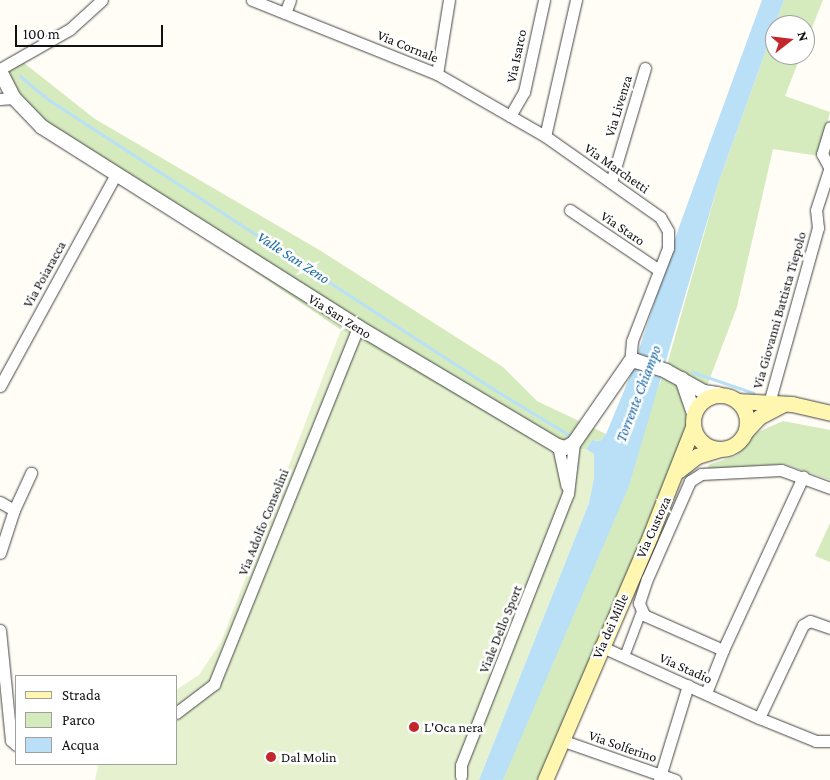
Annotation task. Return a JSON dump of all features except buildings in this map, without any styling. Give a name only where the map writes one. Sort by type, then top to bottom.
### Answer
[{"type":"main road","points":[[719,394],[738,401],[786,403],[830,413]]},
{"type":"main road","name":"Via dei Mille","points":[[545,780],[600,646],[676,473],[693,420],[706,398],[719,394]]},
{"type":"main road","points":[[738,401],[745,411],[746,431]]},
{"type":"main road","name":"Via dei Mille","points":[[676,473],[698,456],[738,442],[759,417],[786,403]]},
{"type":"main road","points":[[693,420],[703,443],[721,449]]},
{"type":"street","points":[[0,70],[70,29],[102,0]]},
{"type":"street","name":"Via Cornale","points":[[252,0],[437,74],[545,136]]},
{"type":"street","points":[[285,14],[290,0]]},
{"type":"street","points":[[437,74],[449,0]]},
{"type":"street","name":"Via Isarco","points":[[510,116],[524,92],[544,0]]},
{"type":"street","points":[[545,136],[576,0]]},
{"type":"street","name":"Via Livenza","points":[[611,182],[645,68]]},
{"type":"street","name":"Via San Zeno","points":[[0,70],[7,98],[42,127],[115,176],[358,327],[558,446]]},
{"type":"street","name":"Via Giovanni Battista Tiepolo","points":[[768,403],[818,228],[816,210],[830,167],[822,154],[830,127]]},
{"type":"street","name":"Via Marchetti","points":[[545,136],[660,217],[668,231],[668,248],[632,341],[633,362]]},
{"type":"street","name":"Via Poiaracca","points":[[0,386],[115,176]]},
{"type":"street","name":"Via Staro","points":[[570,210],[659,270]]},
{"type":"street","name":"Via Adolfo Consolini","points":[[178,711],[214,684],[358,327]]},
{"type":"street","points":[[568,494],[558,446],[565,448],[574,443],[633,362],[682,379],[704,392],[719,394]]},
{"type":"street","points":[[682,379],[693,420]]},
{"type":"street","name":"Viale Dello Sport","points":[[461,776],[461,766],[568,494],[574,443]]},
{"type":"street","name":"Via Custoza","points":[[642,610],[639,603],[647,579],[690,481],[701,474],[781,470],[830,488]]},
{"type":"street","points":[[0,553],[14,510],[31,473]]},
{"type":"street","points":[[706,694],[723,650],[803,477]]},
{"type":"street","points":[[0,502],[14,510]]},
{"type":"street","points":[[624,656],[642,610],[723,650]]},
{"type":"street","points":[[759,718],[803,625],[810,621],[830,628]]},
{"type":"street","points":[[0,630],[11,740],[15,744]]},
{"type":"street","name":"Via Stadio","points":[[600,646],[759,718],[816,741],[830,741]]},
{"type":"street","points":[[660,777],[688,685]]},
{"type":"street","name":"Via Solferino","points":[[561,740],[660,777],[675,780]]},
{"type":"green space","points":[[784,0],[823,0],[815,20],[815,15],[779,15]]},
{"type":"green space","points":[[765,53],[765,65],[797,65],[785,96],[830,112],[819,156],[773,149],[737,307],[650,536],[545,780],[503,780],[667,365],[719,181]]},
{"type":"green space","points":[[19,59],[95,119],[321,251],[503,367],[537,401],[606,434],[600,441],[592,440],[586,449],[554,453],[341,330],[42,127],[0,69]]},
{"type":"green space","points":[[341,330],[554,453],[586,449],[594,453],[594,478],[589,503],[479,780],[95,780],[98,767],[97,765],[178,765],[178,689],[199,675],[221,642]]},
{"type":"green space","points":[[783,421],[830,430],[830,480],[784,464],[707,469],[710,464],[736,456],[756,433]]},
{"type":"green space","points":[[830,523],[830,562],[815,556]]},
{"type":"water","name":"Torrente Chiampo","points":[[762,0],[784,0],[779,15],[765,15],[765,53],[719,181],[629,486],[503,780],[479,780],[589,503],[594,478],[594,454],[586,449],[592,440],[600,441],[606,434],[631,374],[679,227]]},
{"type":"waterway","name":"Valle San Zeno","points":[[20,76],[49,100],[498,392],[569,435]]},
{"type":"waterway","points":[[692,372],[754,393]]},
{"type":"place","name":"L'Oca nera","points":[[414,727]]},
{"type":"place","name":"Dal Molin","points":[[271,757]]}]
